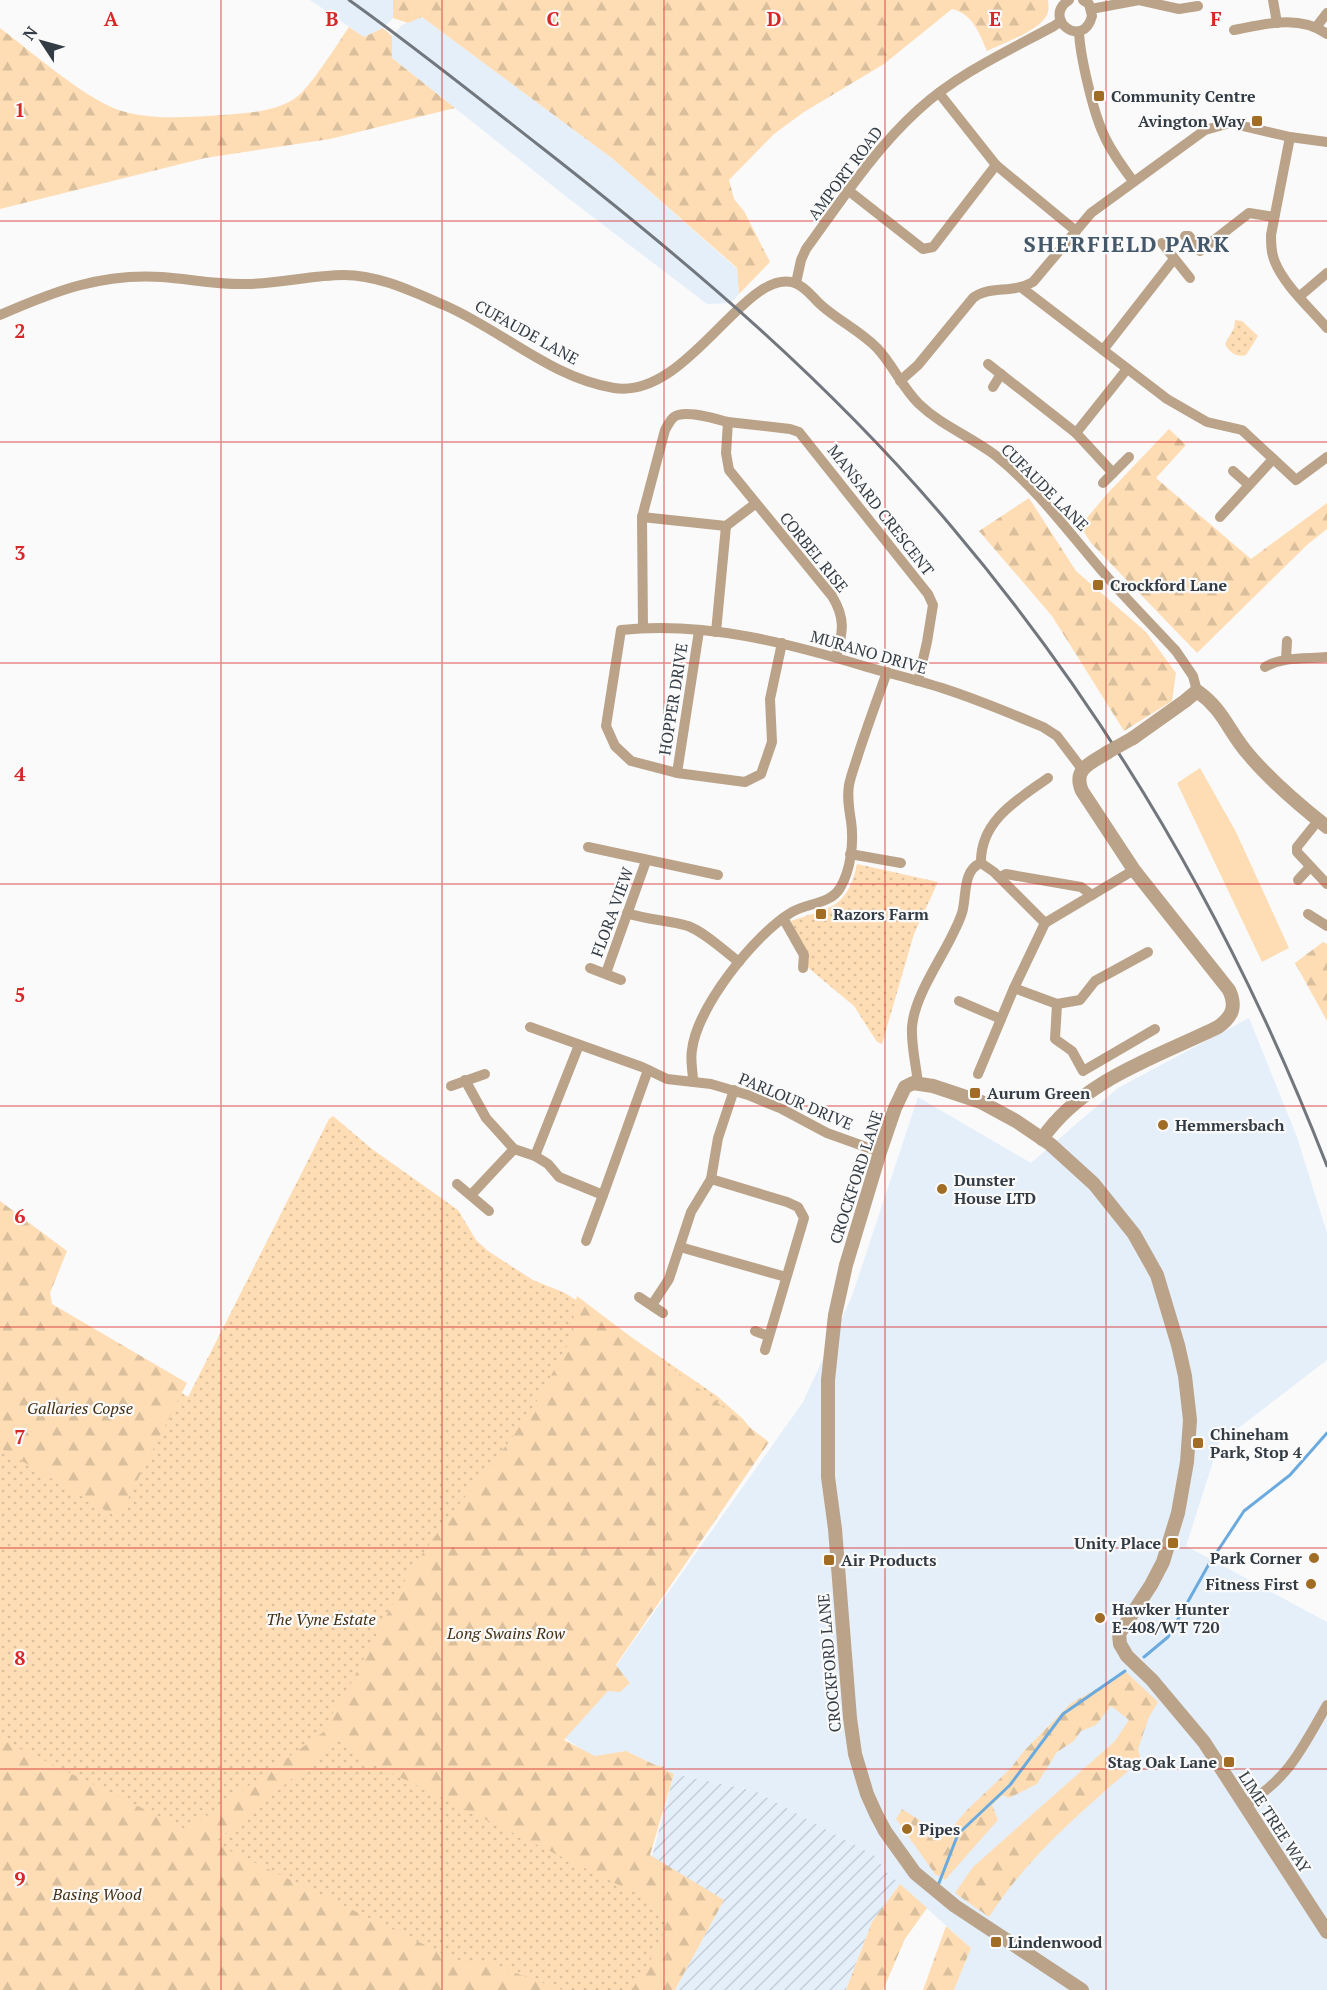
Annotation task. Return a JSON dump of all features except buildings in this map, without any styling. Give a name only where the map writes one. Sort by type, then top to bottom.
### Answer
[{"type":"street","points":[[1069,0],[1060,10],[1061,21],[1067,29],[1079,32],[1091,22],[1091,9],[1083,0]]},
{"type":"street","points":[[1091,9],[1139,0],[1179,9],[1198,6]]},
{"type":"street","points":[[1273,0],[1277,23]]},
{"type":"street","points":[[1317,27],[1327,13]]},
{"type":"street","name":"AMPORT ROAD","points":[[796,283],[806,249],[887,140],[939,93],[979,67],[1061,21]]},
{"type":"street","points":[[1234,30],[1294,22],[1317,27],[1327,34]]},
{"type":"street","points":[[1079,32],[1080,47],[1102,132],[1133,181]]},
{"type":"street","points":[[939,93],[996,165],[1076,231]]},
{"type":"street","points":[[900,381],[918,364],[973,298],[981,292],[1022,288],[1033,282],[1091,213],[1205,130],[1230,123],[1290,137],[1327,142]]},
{"type":"street","points":[[1290,137],[1270,234],[1271,250],[1275,264],[1284,277],[1327,328]]},
{"type":"street","points":[[849,192],[923,249],[933,247],[996,165]]},
{"type":"street","points":[[1185,236],[1189,236],[1200,251],[1249,213],[1274,217]]},
{"type":"street","points":[[1162,243],[1190,278]]},
{"type":"street","points":[[1103,350],[1174,259]]},
{"type":"street","points":[[1300,296],[1327,273]]},
{"type":"street","name":"CUFAUDE LANE","points":[[0,315],[62,289],[110,278],[161,277],[218,284],[244,284],[278,283],[348,275],[388,283],[443,305],[484,324],[524,351],[561,370],[598,384],[622,389],[650,382],[675,370],[751,297],[764,288],[778,282],[796,283],[824,308],[862,334],[929,413],[944,425],[994,455],[1026,484],[1176,651],[1193,676],[1197,691]]},
{"type":"street","points":[[1022,288],[1167,399],[1208,422],[1242,430],[1296,480],[1327,457]]},
{"type":"street","points":[[988,364],[1076,433],[1113,473]]},
{"type":"street","points":[[1076,433],[1127,369]]},
{"type":"street","points":[[993,387],[1001,374]]},
{"type":"street","name":"MANSARD CRESCENT","points":[[643,627],[642,517],[665,430],[672,419],[681,414],[790,429],[799,432],[928,594],[933,604],[918,681]]},
{"type":"street","points":[[642,517],[726,526],[755,504],[729,470],[726,453],[728,422]]},
{"type":"street","points":[[1103,483],[1129,457]]},
{"type":"street","points":[[1220,517],[1273,459]]},
{"type":"street","points":[[1233,471],[1249,485]]},
{"type":"street","name":"CORBEL RISE","points":[[755,504],[832,596],[840,609],[844,621],[836,657]]},
{"type":"street","points":[[716,632],[726,526]]},
{"type":"street","name":"MURANO DRIVE","points":[[677,772],[630,761],[615,746],[606,726],[621,630],[643,627],[716,632],[782,643],[918,681],[1043,727],[1057,736],[1082,770]]},
{"type":"street","name":"HOPPER DRIVE","points":[[677,772],[699,631]]},
{"type":"street","points":[[1286,659],[1287,641]]},
{"type":"street","points":[[677,772],[745,782],[760,774],[772,742],[770,699],[782,643]]},
{"type":"street","points":[[1265,667],[1286,659],[1327,657]]},
{"type":"street","points":[[693,1082],[692,1049],[695,1037],[706,1012],[739,962],[754,944],[783,918],[800,908],[829,898],[839,891],[846,877],[851,829],[847,804],[849,782],[886,672]]},
{"type":"street","points":[[981,863],[971,873],[964,890],[962,912],[918,1004],[912,1028],[917,1076],[981,1102],[1042,1138],[1075,1102],[1097,1087],[1218,1027],[1232,1014],[1234,1000],[1229,990],[1134,870],[1082,791],[1078,777],[1082,770],[1133,738],[1197,691],[1210,700],[1222,714],[1247,753],[1274,781],[1327,827]]},
{"type":"street","points":[[981,863],[981,852],[985,839],[1001,812],[1048,778]]},
{"type":"street","points":[[1312,827],[1297,847],[1299,856],[1327,884]]},
{"type":"street","name":"FLORA VIEW","points":[[588,847],[718,875]]},
{"type":"street","points":[[850,854],[901,863]]},
{"type":"street","name":"FLORA VIEW","points":[[606,973],[646,861]]},
{"type":"street","points":[[981,863],[1000,877],[1045,923]]},
{"type":"street","points":[[1298,880],[1310,867]]},
{"type":"street","points":[[978,1074],[1014,988],[1045,923],[1134,870]]},
{"type":"street","points":[[1000,877],[1005,874],[1081,887],[1092,895]]},
{"type":"street","points":[[627,913],[640,918],[688,926],[739,962]]},
{"type":"street","points":[[1308,914],[1326,921]]},
{"type":"street","points":[[783,918],[804,955],[803,968]]},
{"type":"street","points":[[1014,988],[1057,1004],[1080,1000],[1095,981],[1148,952]]},
{"type":"street","name":"FLORA VIEW","points":[[590,968],[621,980]]},
{"type":"street","points":[[959,1001],[1001,1019]]},
{"type":"street","points":[[1057,1004],[1055,1039],[1072,1051],[1083,1071],[1155,1029]]},
{"type":"street","name":"PARLOUR DRIVE","points":[[530,1028],[648,1070],[667,1079],[734,1090],[782,1109],[827,1133],[880,1152]]},
{"type":"street","points":[[535,1156],[579,1045]]},
{"type":"street","points":[[586,1241],[648,1070]]},
{"type":"street","points":[[451,1086],[485,1074]]},
{"type":"street","name":"CROCKFORD LANE","points":[[917,1076],[903,1089],[858,1222],[835,1315],[828,1380],[828,1477],[835,1529],[850,1718],[859,1770],[867,1794],[885,1831],[909,1867],[934,1890],[1082,1990]]},
{"type":"street","points":[[465,1080],[486,1118],[514,1149],[535,1156],[548,1164],[559,1177],[603,1195]]},
{"type":"street","points":[[652,1305],[669,1279],[691,1212],[711,1179],[718,1138],[734,1090]]},
{"type":"street","name":"LIME TREE WAY","points":[[1042,1138],[1083,1173],[1134,1234],[1157,1275],[1173,1325],[1185,1376],[1190,1420],[1187,1462],[1178,1513],[1163,1562],[1119,1634],[1120,1644],[1126,1656],[1152,1680],[1184,1716],[1228,1778],[1327,1932]]},
{"type":"street","points":[[471,1196],[514,1149]]},
{"type":"street","points":[[711,1179],[787,1202],[798,1207],[804,1218],[765,1350]]},
{"type":"street","points":[[457,1184],[489,1211]]},
{"type":"street","points":[[680,1247],[786,1277]]},
{"type":"street","points":[[639,1297],[663,1313]]},
{"type":"street","points":[[755,1331],[768,1336]]},
{"type":"street","points":[[1244,1806],[1281,1778],[1298,1755],[1327,1705]]},
{"type":"shaded area","points":[[310,0],[393,0],[393,18],[383,28],[364,37]]},
{"type":"shaded area","points":[[422,17],[613,159],[737,269],[739,294],[731,303],[707,304],[568,198],[392,58],[392,36],[402,25]]},
{"type":"shaded area","points":[[1249,1018],[1297,1137],[1327,1233],[1327,1360],[1219,1443],[1186,1546],[1327,1622],[1327,1990],[954,1990],[971,1948],[884,1870],[877,1857],[755,1791],[674,1774],[626,1751],[594,1758],[565,1738],[803,1402],[852,1296],[918,1097],[1031,1163],[1118,1088]]},
{"type":"shaded area","points":[[674,1774],[755,1791],[877,1857],[884,1870],[900,1884],[872,1922],[846,1990],[675,1990],[723,1901],[651,1860]]},
{"type":"green space","points":[[393,0],[1048,0],[1049,7],[1045,18],[1035,28],[987,51],[970,20],[952,9],[884,64],[804,112],[774,134],[729,180],[734,199],[744,211],[770,262],[739,294],[737,268],[613,159],[422,17],[408,23],[393,18]]},
{"type":"green space","points":[[349,27],[364,37],[383,28],[392,36],[392,58],[455,108],[330,139],[205,158],[0,209],[0,28],[71,83],[102,102],[128,113],[169,117],[251,112],[269,109],[294,99],[307,87]]},
{"type":"green space","points":[[1235,320],[1242,321],[1258,336],[1246,355],[1233,354],[1225,344],[1234,328]]},
{"type":"green space","points":[[1169,429],[1186,445],[1156,478],[1251,559],[1327,503],[1327,529],[1308,544],[1197,653],[1091,543],[1080,526]]},
{"type":"green space","points":[[1029,498],[1076,571],[1146,632],[1176,673],[1172,701],[1124,731],[1052,616],[979,531]]},
{"type":"green space","points":[[1200,768],[1236,832],[1289,948],[1262,962],[1177,783]]},
{"type":"green space","points":[[857,864],[938,882],[914,934],[882,1044],[877,1042],[854,1006],[806,966],[806,954],[791,921],[827,909],[842,898],[853,879]]},
{"type":"green space","points":[[1323,942],[1327,944],[1327,1021],[1295,963]]},
{"type":"green space","name":"The Vyne Estate","points":[[333,1116],[372,1149],[458,1210],[476,1240],[488,1251],[533,1280],[565,1293],[717,1396],[743,1419],[757,1436],[551,1757],[642,1763],[665,1767],[659,1775],[617,1869],[686,1908],[646,1990],[535,1990],[476,1973],[0,1746],[0,1214],[40,1299],[188,1397],[329,1119]]},
{"type":"green space","name":"Gallaries Copse","points":[[0,1201],[67,1251],[50,1293],[52,1304],[187,1383],[118,1518],[0,1448]]},
{"type":"green space","name":"Long Swains Row","points":[[577,1296],[769,1442],[616,1665],[630,1683],[620,1692],[608,1691],[564,1740],[595,1756],[626,1751],[674,1774],[650,1855],[724,1900],[675,1990],[632,1990],[655,1953],[664,1931],[663,1914],[654,1904],[359,1757],[340,1739],[214,1843],[456,1960],[488,1963],[563,1990],[0,1990],[0,1739],[187,1830],[332,1726],[332,1715],[336,1704],[351,1683],[409,1573],[448,1518],[509,1442],[540,1396],[571,1339]]},
{"type":"green space","points":[[1126,1672],[1158,1702],[1149,1717],[1138,1749],[1141,1760],[1059,1833],[1022,1873],[989,1917],[955,1893],[973,1867],[1115,1741],[1129,1720],[1111,1706],[1096,1725],[1081,1731],[1074,1741],[1057,1752],[1037,1784],[1009,1798],[1003,1795],[992,1805],[998,1820],[945,1880],[935,1874],[896,1819],[902,1809],[945,1836],[966,1811],[1010,1769],[1024,1751],[1070,1704]]},
{"type":"green space","points":[[900,1884],[927,1908],[905,1939],[883,1990],[846,1990],[872,1922]]},
{"type":"green space","points":[[946,1926],[971,1948],[954,1990],[923,1990]]},
{"type":"waterway","points":[[1144,1657],[1168,1637],[1209,1564],[1244,1511],[1290,1475],[1327,1433]]},
{"type":"waterway","points":[[939,1883],[958,1834],[1010,1785],[1063,1714],[1125,1671]]},
{"type":"railway","points":[[349,0],[596,190],[703,279],[807,373],[857,422],[951,526],[1010,599],[1065,674],[1117,751],[1166,830],[1253,995],[1292,1080],[1327,1166]]},
{"type":"place","name":"Community Centre","points":[[1099,96]]},
{"type":"place","name":"Avington Way","points":[[1257,121]]},
{"type":"place","name":"Crockford Lane","points":[[1098,585]]},
{"type":"place","name":"Razors Farm","points":[[821,914]]},
{"type":"place","name":"Aurum Green","points":[[975,1093]]},
{"type":"place","name":"Hemmersbach","points":[[1163,1125]]},
{"type":"place","name":"Dunster House LTD","points":[[942,1189]]},
{"type":"place","name":"Chineham Park, Stop 4","points":[[1198,1443]]},
{"type":"place","name":"Unity Place","points":[[1173,1543]]},
{"type":"place","name":"Park Corner","points":[[1314,1558]]},
{"type":"place","name":"Air Products","points":[[829,1560]]},
{"type":"place","name":"Fitness First","points":[[1311,1584]]},
{"type":"place","name":"Hawker Hunter E-408/WT 720","points":[[1100,1618]]},
{"type":"place","name":"Stag Oak Lane","points":[[1229,1762]]},
{"type":"place","name":"Pipes","points":[[907,1829]]},
{"type":"place","name":"Lindenwood","points":[[996,1942]]},
{"type":"district","name":"SHERFIELD PARK","points":[[1127,244]]},
{"type":"park label","name":"Basing Wood","points":[[97,1894]]}]
